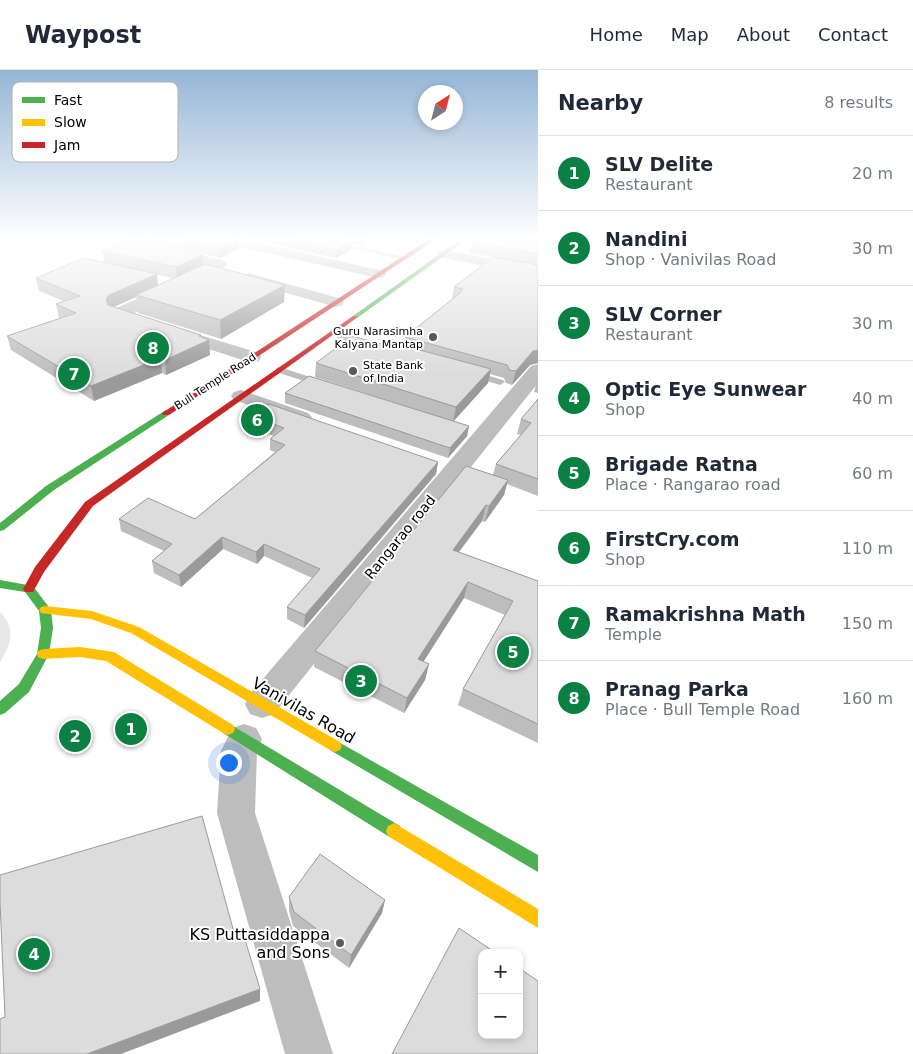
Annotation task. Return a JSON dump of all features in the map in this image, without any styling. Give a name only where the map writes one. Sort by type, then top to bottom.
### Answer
[{"type":"main road","name":"Bull Temple Road","points":[[0,528],[50,488],[364,284]]},
{"type":"main road","name":"Bull Temple Road","points":[[29,589],[39,570],[89,504],[401,284]]},
{"type":"main road","points":[[0,584],[29,589],[45,610],[47,628],[43,654],[24,688],[0,709]]},
{"type":"main road","name":"Vanivilas Road","points":[[45,610],[79,611],[112,620],[149,638],[253,721],[538,864]]},
{"type":"main road","points":[[43,654],[80,652],[109,656],[253,721],[538,919]]},
{"type":"street","points":[[171,284],[180,286]]},
{"type":"street","points":[[184,284],[118,314],[252,357]]},
{"type":"street","points":[[270,284],[336,302]]},
{"type":"street","name":"Rangarao road","points":[[253,721],[445,468],[538,370]]},
{"type":"street","points":[[241,396],[318,423]]},
{"type":"street","points":[[253,721],[239,751],[236,813],[310,1054]]},
{"type":"lane","points":[[334,331],[351,340],[379,348]]},
{"type":"lane","points":[[279,370],[330,386]]},
{"type":"lane","points":[[463,371],[500,382]]},
{"type":"shaded area","points":[[0,612],[8,624],[10,636],[7,649],[0,662]]},
{"type":"building","points":[[50,284],[134,284],[109,295],[106,299],[108,305],[201,335],[199,336],[209,340],[165,360],[161,358],[91,386],[7,336],[76,313],[56,304],[80,296]]},
{"type":"building","points":[[161,284],[285,285],[220,320],[136,295]]},
{"type":"building","points":[[458,284],[538,284],[538,350],[533,351],[516,371],[509,370],[507,365],[405,337],[463,289],[454,287]]},
{"type":"building","points":[[352,336],[392,347],[397,344],[491,369],[456,407],[316,363]]},
{"type":"building","points":[[309,376],[469,426],[450,448],[285,393]]},
{"type":"building","points":[[538,399],[538,479],[496,464],[531,423],[521,419]]},
{"type":"building","points":[[269,404],[438,462],[305,615],[287,607],[320,569],[264,544],[256,552],[222,537],[179,575],[152,561],[172,544],[119,519],[148,498],[195,519],[285,445],[270,439],[284,428],[252,416]]},
{"type":"building","points":[[466,466],[508,480],[489,506],[486,505],[453,550],[538,581],[538,724],[463,689],[513,601],[468,582],[418,659],[429,664],[407,698],[315,651]]},
{"type":"building","points":[[202,816],[235,936],[243,933],[260,989],[87,1054],[0,1054],[0,1019],[5,1017],[0,875]]},
{"type":"building","name":"KS Puttasiddappa and Sons","points":[[320,854],[385,900],[351,955],[294,912],[289,897]]},
{"type":"building","points":[[459,928],[490,949],[478,949],[478,1039],[523,1039],[523,971],[538,981],[538,1054],[392,1054]]},
{"type":"traffic: fast","points":[[355,317],[401,284]]},
{"type":"traffic: fast","points":[[0,528],[50,488],[166,413]]},
{"type":"traffic: fast","points":[[0,584],[29,589],[45,610],[47,628],[43,654],[24,688],[0,709]]},
{"type":"traffic: fast","points":[[228,729],[394,831]]},
{"type":"traffic: fast","points":[[335,746],[538,864]]},
{"type":"traffic: slow","points":[[45,610],[92,615],[135,630],[335,746]]},
{"type":"traffic: slow","points":[[43,654],[80,652],[109,656],[228,729]]},
{"type":"traffic: slow","points":[[394,831],[538,919]]},
{"type":"traffic: jam","points":[[166,413],[364,284]]},
{"type":"traffic: jam","points":[[29,589],[39,570],[89,504],[355,317]]},
{"type":"place","name":"Guru Narasimha Kalyana Mantap","points":[[433,337]]},
{"type":"place","name":"Pranag Parka","points":[[153,348]]},
{"type":"place","name":"State Bank of India","points":[[353,371]]},
{"type":"place","name":"Ramakrishna Math","points":[[74,374]]},
{"type":"place","name":"FirstCry.com","points":[[257,420]]},
{"type":"place","name":"Brigade Ratna","points":[[513,652]]},
{"type":"place","name":"SLV Corner","points":[[361,681]]},
{"type":"place","name":"SLV Delite","points":[[131,729]]},
{"type":"place","name":"Nandini","points":[[75,736]]},
{"type":"place","name":"KS Puttasiddappa and Sons","points":[[340,943]]},
{"type":"place","name":"Optic Eye Sunwear","points":[[34,954]]}]
